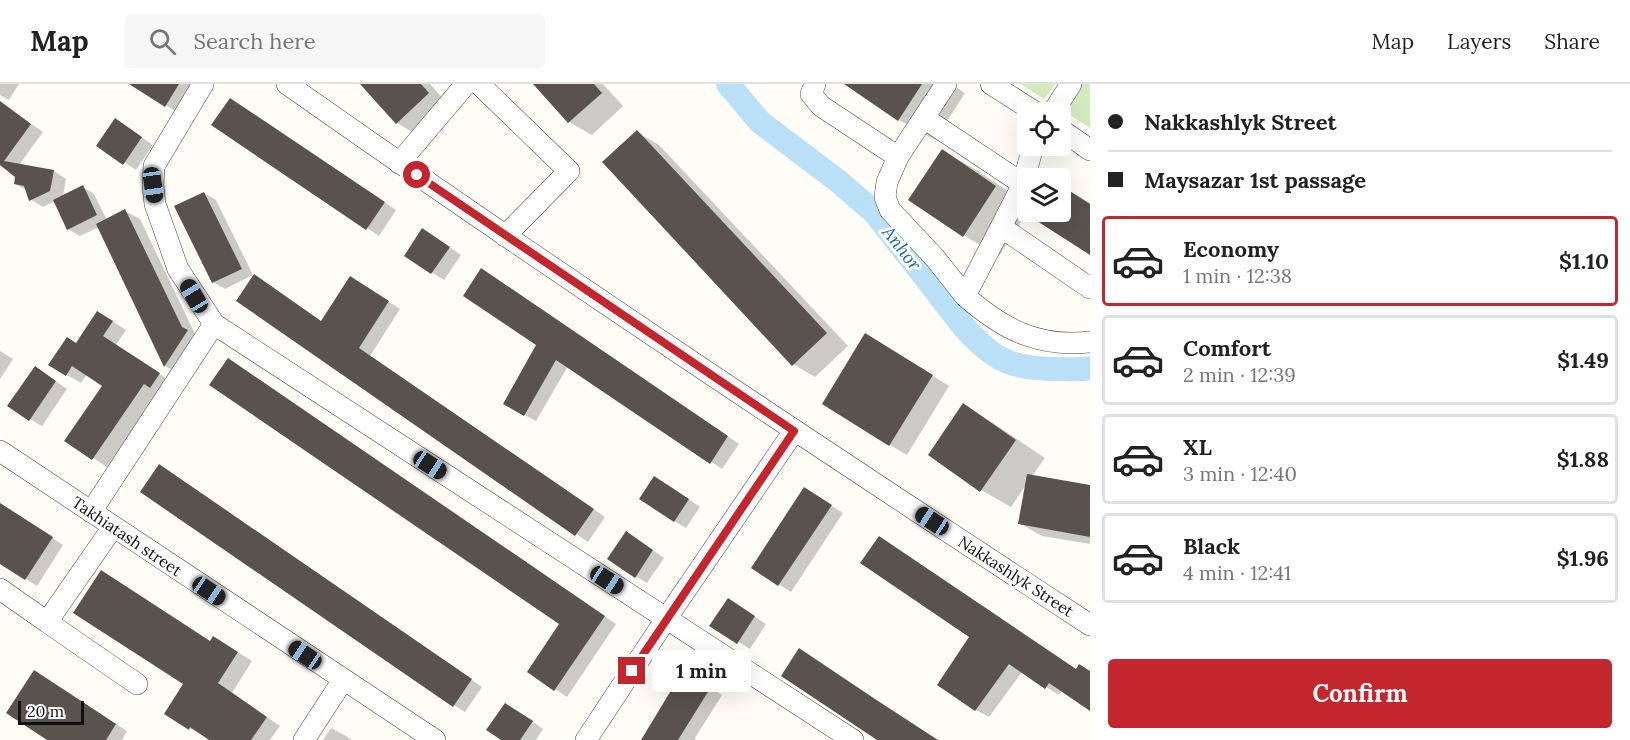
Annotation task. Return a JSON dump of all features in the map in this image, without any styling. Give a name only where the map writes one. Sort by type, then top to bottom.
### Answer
[{"type":"street","points":[[203,84],[154,166],[153,185],[155,204],[178,269],[214,324],[853,740]]},
{"type":"street","name":"Nakkashlyk Street","points":[[287,84],[399,163],[794,431],[1090,625]]},
{"type":"street","points":[[399,163],[466,84]]},
{"type":"street","points":[[479,84],[569,171],[506,236]]},
{"type":"street","points":[[815,84],[811,94],[821,106],[898,157]]},
{"type":"street","points":[[946,84],[898,157],[887,182],[885,197],[890,210],[935,258],[965,296],[987,316],[1011,330],[1038,339],[1075,344],[1090,342]]},
{"type":"street","points":[[991,84],[1019,102]]},
{"type":"street","points":[[1059,102],[1071,84]]},
{"type":"street","points":[[924,118],[1017,180]]},
{"type":"street","points":[[1071,137],[1090,150]]},
{"type":"street","points":[[965,296],[1017,195]]},
{"type":"street","points":[[1000,227],[1090,288]]},
{"type":"street","points":[[90,512],[214,324]]},
{"type":"street","points":[[586,740],[794,431]]},
{"type":"street","name":"Takhiatash street","points":[[0,451],[435,740]]},
{"type":"street","points":[[47,622],[113,527]]},
{"type":"street","points":[[0,589],[137,684]]},
{"type":"street","points":[[304,740],[343,680]]},
{"type":"green space","points":[[1021,84],[1055,84],[1044,99]]},
{"type":"green space","points":[[1082,84],[1090,84],[1090,128],[1071,116],[1070,102]]},
{"type":"building","points":[[129,84],[179,84],[165,107]]},
{"type":"building","points":[[360,84],[421,84],[429,93],[396,124]]},
{"type":"building","points":[[533,84],[594,84],[602,93],[568,123]]},
{"type":"building","points":[[844,84],[922,84],[898,121]]},
{"type":"building","points":[[230,98],[385,202],[366,230],[211,125]]},
{"type":"building","points":[[0,101],[31,124],[4,161],[54,170],[50,191],[29,201],[24,186],[14,184],[15,177],[0,165]]},
{"type":"building","points":[[115,118],[142,137],[123,165],[96,146]]},
{"type":"building","points":[[637,130],[827,333],[792,366],[602,162]]},
{"type":"building","points":[[942,149],[996,186],[963,237],[908,200]]},
{"type":"building","points":[[83,185],[97,215],[67,230],[53,200]]},
{"type":"building","points":[[204,192],[242,269],[212,283],[174,206]]},
{"type":"building","points":[[1071,192],[1090,204],[1090,255],[1039,222],[1071,222]]},
{"type":"building","points":[[125,209],[182,327],[188,330],[164,367],[96,224]]},
{"type":"building","points":[[422,228],[450,247],[431,274],[404,256]]},
{"type":"building","points":[[481,268],[728,436],[710,464],[556,360],[524,416],[503,404],[536,345],[463,296]]},
{"type":"building","points":[[254,274],[321,321],[350,276],[389,301],[359,348],[594,509],[575,536],[236,301]]},
{"type":"building","points":[[97,311],[113,321],[103,336],[160,373],[150,388],[144,384],[92,460],[64,441],[102,386],[72,366],[66,376],[48,365],[67,337],[76,343]]},
{"type":"building","points":[[865,333],[933,375],[889,446],[822,404]]},
{"type":"building","points":[[228,358],[605,616],[554,691],[527,672],[559,624],[209,385]]},
{"type":"building","points":[[35,366],[56,381],[29,421],[7,406]]},
{"type":"building","points":[[963,403],[1016,440],[980,492],[928,455]]},
{"type":"building","points":[[159,464],[472,679],[453,707],[140,492]]},
{"type":"building","points":[[1027,474],[1090,485],[1090,537],[1018,524]]},
{"type":"building","points":[[654,476],[689,499],[674,522],[639,499]]},
{"type":"building","points":[[804,487],[832,505],[778,586],[751,568]]},
{"type":"building","points":[[0,503],[53,537],[25,580],[0,564]]},
{"type":"building","points":[[626,531],[653,550],[635,578],[607,559]]},
{"type":"building","points":[[879,536],[1076,669],[1079,664],[1090,671],[1090,711],[1049,683],[1045,689],[1009,664],[975,711],[937,685],[969,637],[860,563]]},
{"type":"building","points":[[101,570],[210,641],[213,636],[238,652],[218,683],[267,717],[251,740],[209,740],[164,714],[183,684],[73,613]]},
{"type":"building","points":[[728,598],[755,616],[737,644],[709,626]]},
{"type":"building","points":[[799,648],[938,740],[877,740],[781,676]]},
{"type":"building","points":[[684,669],[711,687],[678,740],[641,740]]},
{"type":"building","points":[[34,670],[116,724],[106,740],[47,740],[6,713]]},
{"type":"building","points":[[505,703],[533,721],[520,740],[501,740],[486,730]]},
{"type":"waterway","name":"Anhor","points":[[728,84],[760,122],[838,181],[875,213],[964,327],[985,348],[1016,365],[1042,369],[1090,368]]},
{"type":"route","points":[[417,175],[794,431],[632,671]]}]
